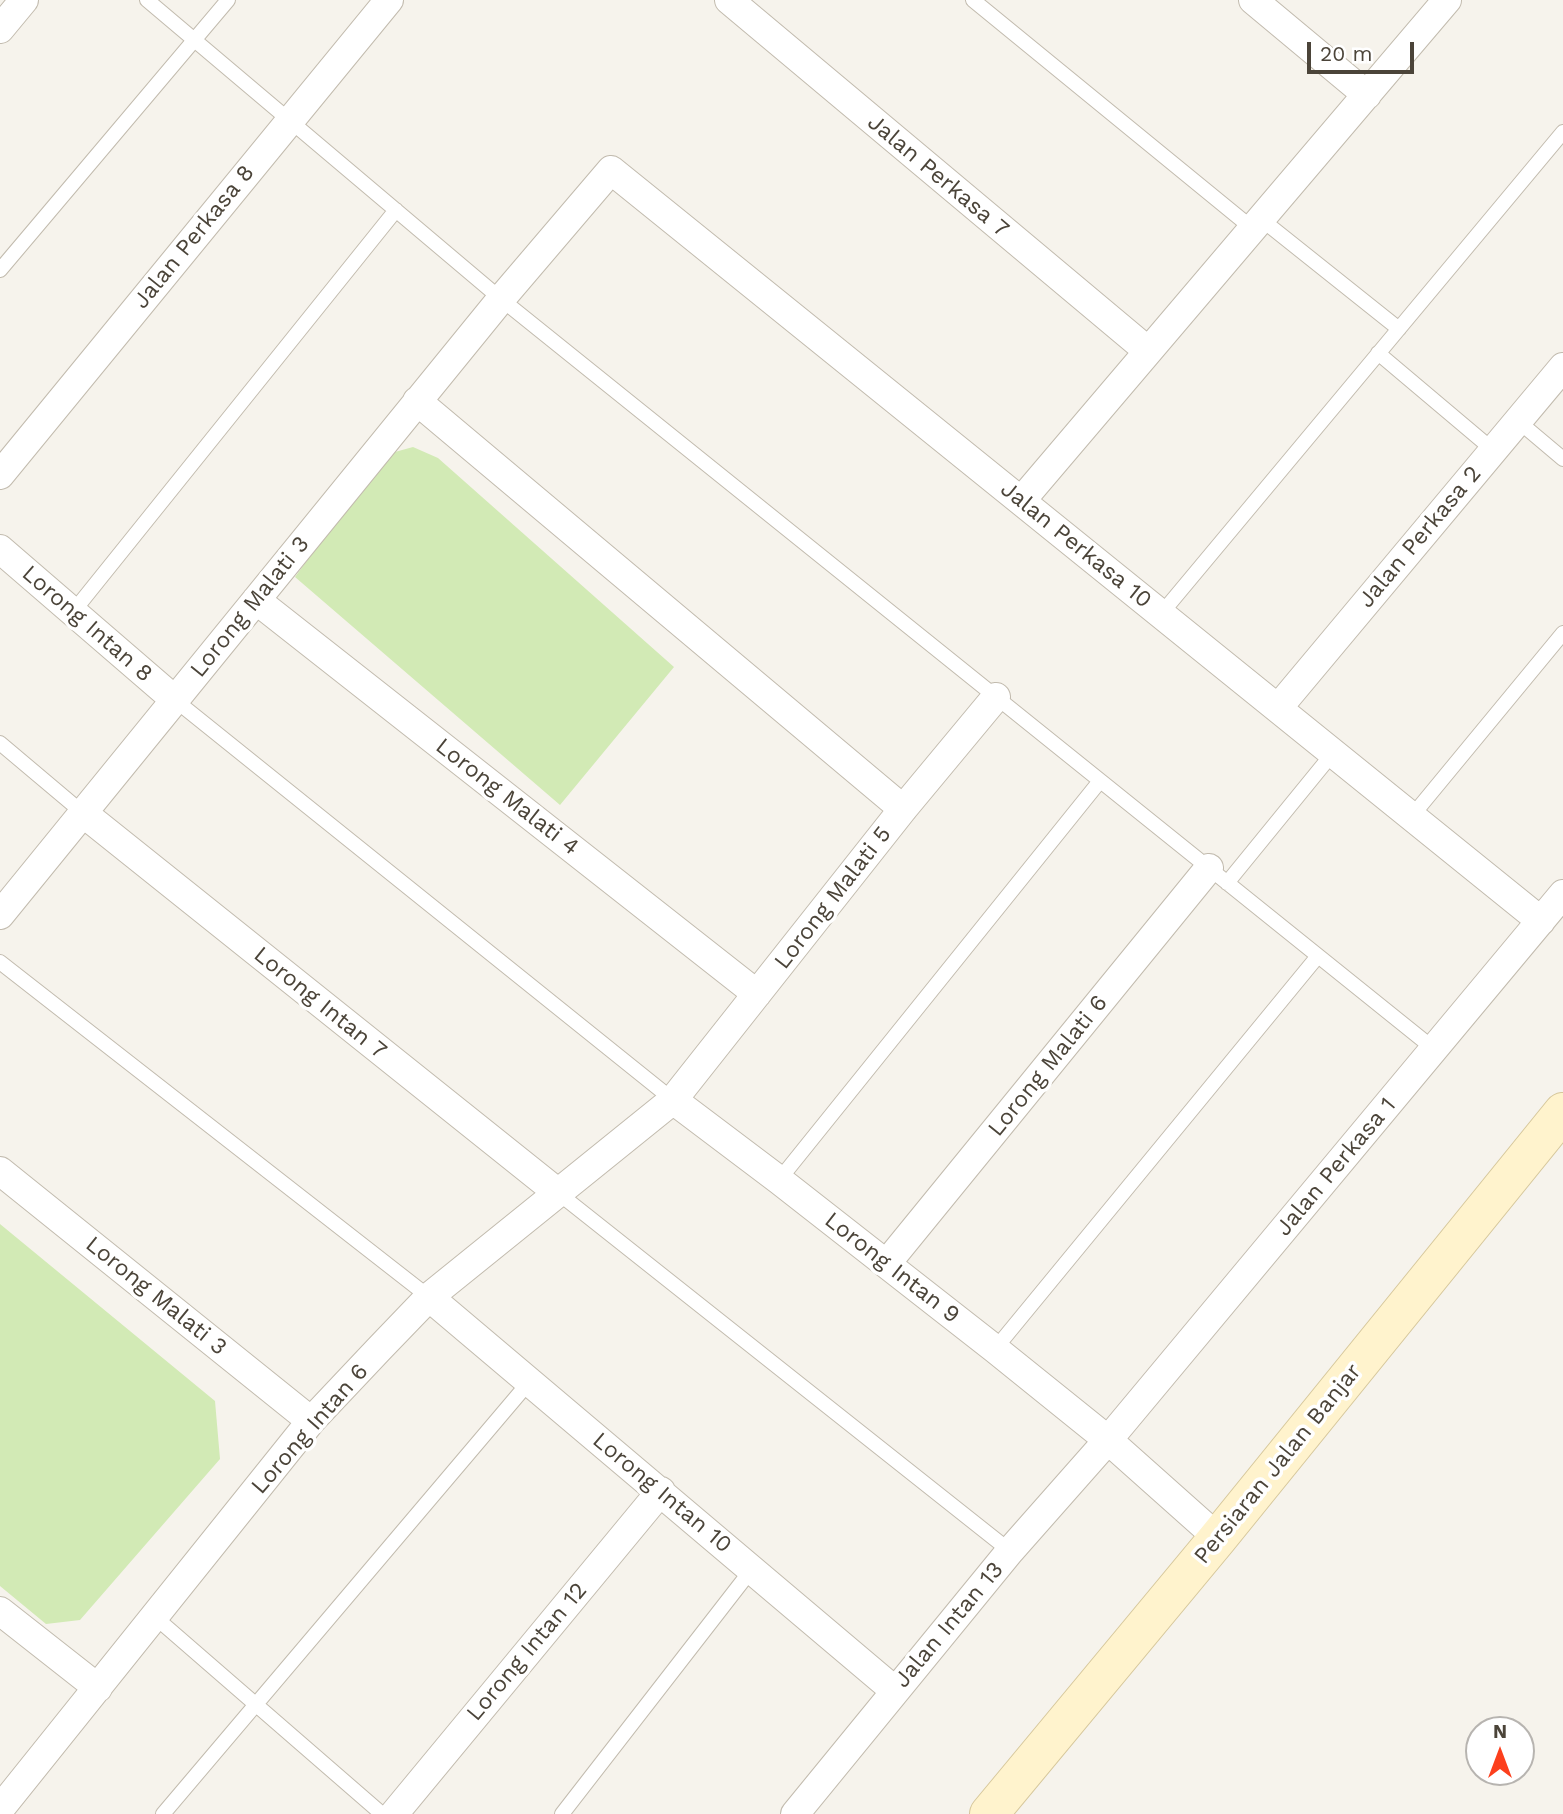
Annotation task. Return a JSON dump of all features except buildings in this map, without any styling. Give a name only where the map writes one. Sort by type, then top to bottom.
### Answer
[{"type":"street","points":[[0,29],[24,0]]},
{"type":"street","name":"Jalan Perkasa 8","points":[[0,475],[389,0]]},
{"type":"street","points":[[1253,0],[1367,94]]},
{"type":"street","points":[[1021,501],[1447,0]]},
{"type":"street","name":"Jalan Perkasa 7","points":[[743,4],[1148,352]]},
{"type":"street","name":"Lorong Malati 3","points":[[0,915],[501,299],[611,170]]},
{"type":"street","name":"Jalan Perkasa 10","points":[[611,170],[1541,921]]},
{"type":"street","name":"Jalan Perkasa 2","points":[[1278,708],[1563,367]]},
{"type":"street","points":[[418,401],[903,810]]},
{"type":"street","name":"Lorong Intan 8","points":[[0,549],[175,700]]},
{"type":"street","name":"Lorong Malati 4","points":[[256,600],[757,994]]},
{"type":"street","name":"Lorong Malati 5","points":[[673,1101],[996,697]]},
{"type":"street","name":"Lorong Intan 7","points":[[83,813],[557,1192]]},
{"type":"street","name":"Lorong Malati 6","points":[[887,1263],[1218,876]]},
{"type":"street","name":"Jalan Perkasa 1","points":[[1108,1440],[1563,894]]},
{"type":"street","name":"Lorong Intan 9","points":[[673,1101],[887,1263],[995,1349],[1108,1440],[1218,1538]]},
{"type":"street","name":"Lorong Intan 6","points":[[0,1809],[311,1422],[429,1297],[673,1101]]},
{"type":"street","name":"Persiaran Jalan Banjar","points":[[989,1814],[1218,1538],[1563,1112]]},
{"type":"street","name":"Lorong Malati 3","points":[[0,1171],[311,1422]]},
{"type":"street","name":"Lorong Intan 10","points":[[429,1297],[894,1690]]},
{"type":"street","name":"Jalan Intan 13","points":[[795,1814],[1010,1551],[1108,1440]]},
{"type":"street","name":"Lorong Intan 12","points":[[394,1814],[661,1491]]},
{"type":"street","points":[[0,1611],[98,1688]]},
{"type":"lane","points":[[147,0],[501,299],[1434,1049]]},
{"type":"lane","points":[[0,270],[228,0]]},
{"type":"lane","points":[[973,0],[1257,224],[1399,329]]},
{"type":"lane","points":[[1161,614],[1563,132]]},
{"type":"lane","points":[[73,612],[396,210]]},
{"type":"lane","points":[[1378,353],[1493,450]]},
{"type":"lane","points":[[1518,421],[1563,459]]},
{"type":"lane","points":[[1412,816],[1563,633]]},
{"type":"lane","points":[[175,700],[673,1101]]},
{"type":"lane","points":[[0,743],[83,813]]},
{"type":"lane","points":[[1218,876],[1333,753]]},
{"type":"lane","points":[[779,1180],[1100,781]]},
{"type":"lane","points":[[995,1349],[1318,956]]},
{"type":"lane","points":[[0,962],[429,1297]]},
{"type":"lane","points":[[557,1192],[1010,1551]]},
{"type":"lane","points":[[163,1814],[530,1381]]},
{"type":"lane","points":[[562,1814],[752,1569]]},
{"type":"lane","points":[[155,1617],[382,1814]]},
{"type":"green space","points":[[413,447],[438,458],[674,667],[560,805],[295,577],[384,455]]},
{"type":"green space","points":[[0,1224],[215,1401],[220,1459],[80,1620],[46,1624],[0,1586]]}]
